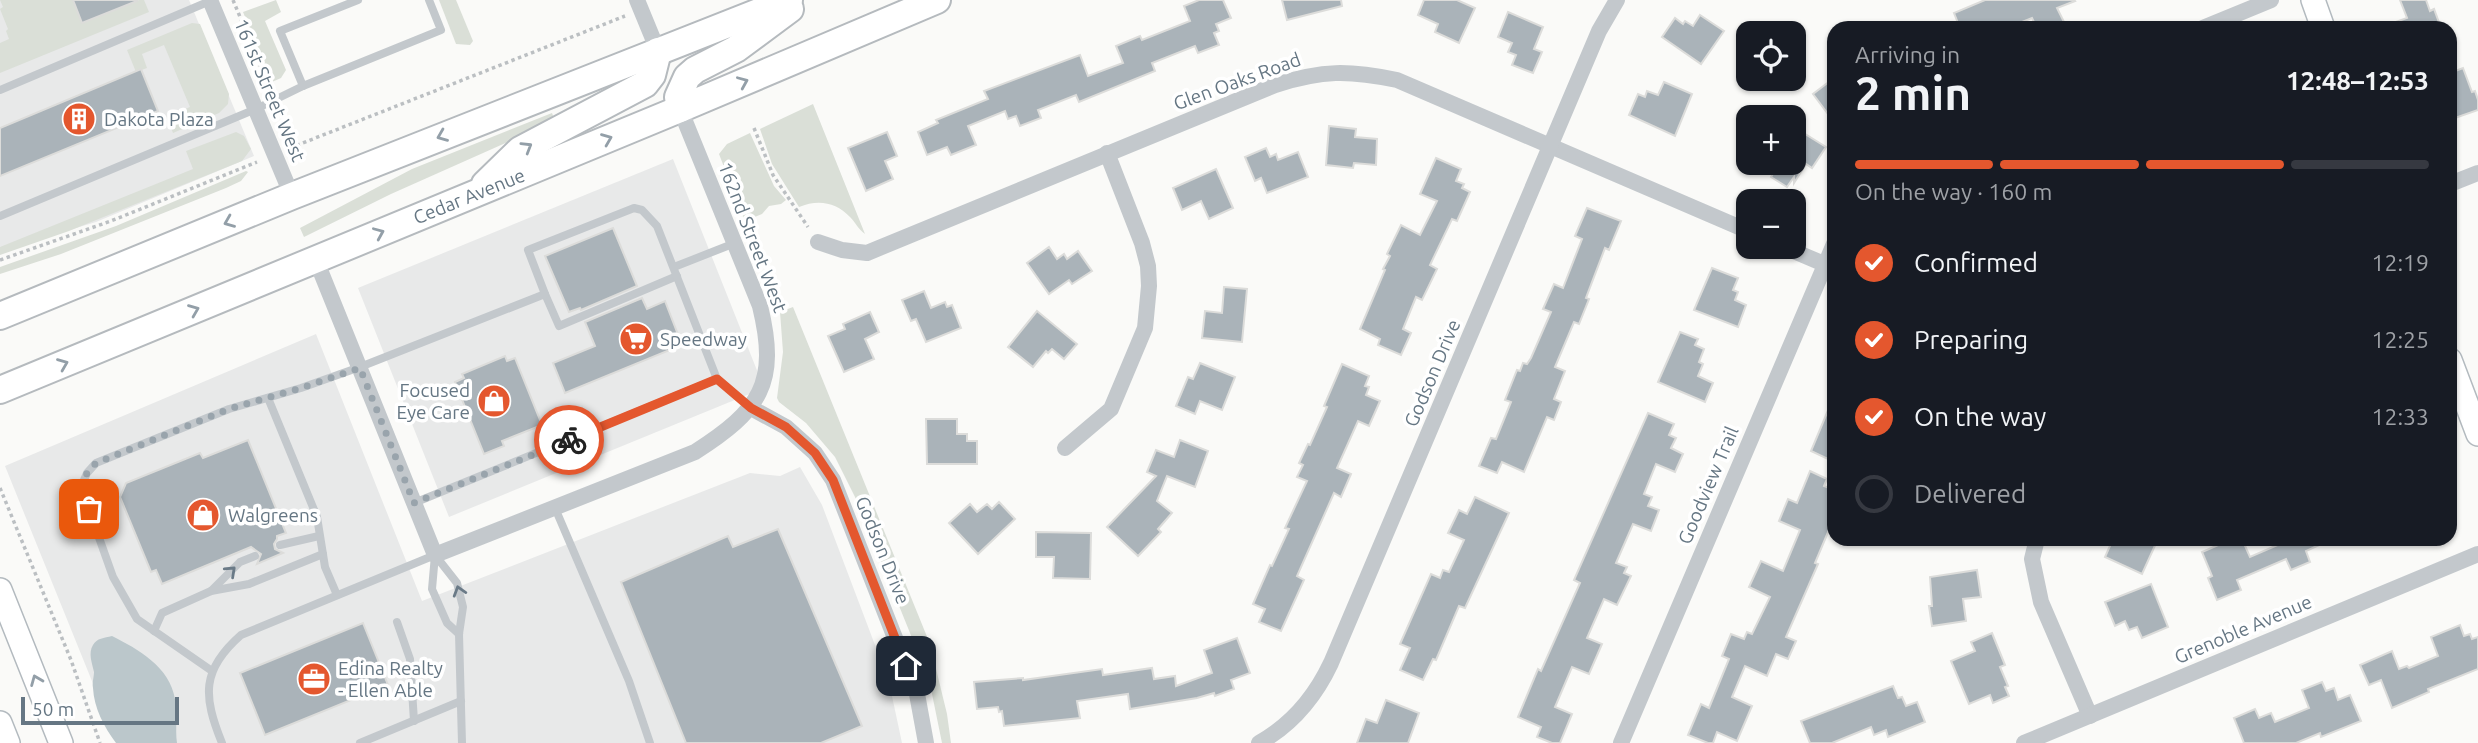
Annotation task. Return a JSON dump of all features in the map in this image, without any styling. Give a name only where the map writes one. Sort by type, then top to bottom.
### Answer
[{"type":"main road","points":[[0,316],[292,195],[789,0]]},
{"type":"main road","points":[[680,109],[678,97],[681,87],[695,70],[736,49],[803,0]]},
{"type":"main road","name":"Cedar Avenue","points":[[0,390],[937,0]]},
{"type":"main road","points":[[2313,0],[2320,21]]},
{"type":"main road","points":[[476,192],[520,150],[645,84],[652,75],[658,51]]},
{"type":"main road","points":[[2457,378],[2478,434]]},
{"type":"main road","points":[[0,590],[61,743]]},
{"type":"main road","points":[[0,723],[8,743]]},
{"type":"street","name":"161st Street West","points":[[210,0],[292,195]]},
{"type":"street","name":"Godson Drive","points":[[1259,743],[1299,714],[1310,701],[1331,663],[1599,31],[1617,0]]},
{"type":"street","points":[[2220,21],[2271,0]]},
{"type":"street","points":[[639,4],[658,51]]},
{"type":"street","name":"Glen Oaks Road","points":[[818,242],[842,250],[867,253],[1275,85],[1307,75],[1336,72],[1397,80],[1736,226]]},
{"type":"street","name":"162nd Street West","points":[[435,555],[695,452],[726,432],[751,408],[766,379],[767,333],[761,306],[680,109]]},
{"type":"street","points":[[1065,448],[1111,409],[1145,328],[1149,266],[1107,153]]},
{"type":"street","points":[[2457,181],[2478,173]]},
{"type":"street","points":[[1806,256],[1824,264]]},
{"type":"street","name":"Goodview Trail","points":[[1622,743],[1827,258]]},
{"type":"street","points":[[316,260],[435,555]]},
{"type":"street","name":"Godson Drive","points":[[751,408],[786,427],[815,453],[833,480],[917,694],[926,743]]},
{"type":"street","points":[[2035,546],[2032,559],[2041,602],[2090,716]]},
{"type":"street","name":"Grenoble Avenue","points":[[2024,743],[2478,554]]},
{"type":"lane","points":[[0,90],[210,0]]},
{"type":"lane","points":[[303,86],[280,31],[358,0]]},
{"type":"lane","points":[[0,216],[441,30],[429,0]]},
{"type":"lane","points":[[735,243],[676,271],[559,326],[528,250],[634,208],[642,210],[657,226],[676,271],[717,379],[751,408]]},
{"type":"lane","points":[[212,671],[137,619],[113,577],[81,487],[87,473],[96,463],[229,409],[360,368],[545,294]]},
{"type":"lane","points":[[414,503],[717,379]]},
{"type":"lane","points":[[268,398],[317,517],[325,566],[337,595]]},
{"type":"lane","points":[[555,508],[629,681],[650,743]]},
{"type":"lane","points":[[280,545],[319,536]]},
{"type":"lane","points":[[154,631],[162,612],[211,591],[249,584],[323,554]]},
{"type":"lane","points":[[222,743],[209,706],[209,681],[223,650],[241,635],[435,555]]},
{"type":"lane","points":[[435,555],[432,589],[447,623],[459,634]]},
{"type":"lane","points":[[435,555],[457,583],[463,607],[459,634],[462,743]]},
{"type":"lane","points":[[211,591],[240,562],[254,556]]},
{"type":"lane","points":[[397,622],[411,659],[414,721]]},
{"type":"lane","points":[[360,743],[461,701]]},
{"type":"path","points":[[233,0],[294,147]]},
{"type":"path","points":[[0,260],[111,221],[618,19],[639,4]]},
{"type":"path","points":[[754,128],[773,174],[818,242]]},
{"type":"path","points":[[0,488],[71,660],[100,743]]},
{"type":"shaded area","name":"Dakota Plaza","points":[[0,0],[189,0],[254,156],[96,222],[0,251]]},
{"type":"shaded area","points":[[0,0],[73,0],[83,23],[139,0],[144,0],[149,12],[0,73],[0,43],[9,39]]},
{"type":"shaded area","points":[[276,0],[281,12],[265,21],[286,70],[281,78],[272,82],[243,12]]},
{"type":"shaded area","points":[[439,0],[456,0],[473,41],[470,45],[456,44]]},
{"type":"shaded area","points":[[192,23],[200,24],[229,94],[228,104],[219,113],[173,133],[167,117],[190,107],[164,45],[142,54],[147,68],[136,72],[127,50]]},
{"type":"shaded area","points":[[813,104],[865,234],[845,212],[833,205],[813,203],[799,207],[772,164],[760,129]]},
{"type":"shaded area","points":[[552,113],[555,121],[391,194],[304,237],[300,228],[412,169]]},
{"type":"shaded area","points":[[236,132],[244,136],[251,149],[242,161],[69,231],[0,255],[0,247],[193,169],[186,151]]},
{"type":"shaded area","points":[[750,133],[774,186],[786,200],[781,204],[769,206],[762,214],[745,221],[719,154],[727,144]]},
{"type":"shaded area","points":[[673,159],[764,388],[449,517],[358,288]]},
{"type":"shaded area","points":[[248,172],[241,181],[226,188],[61,254],[0,274],[0,267],[116,226]]},
{"type":"shaded area","points":[[793,307],[930,644],[947,714],[951,743],[942,743],[925,670],[855,497],[835,457],[806,423],[777,398],[783,352],[780,312]]},
{"type":"shaded area","points":[[316,334],[422,601],[750,473],[780,476],[800,467],[822,505],[889,682],[902,743],[117,743],[5,466]]},
{"type":"shaded area","points":[[112,636],[142,653],[167,677],[176,704],[177,743],[116,743],[107,730],[95,703],[91,655],[93,645],[97,641]]},
{"type":"building","points":[[73,0],[137,0],[137,1],[82,23]]},
{"type":"building","points":[[1199,0],[1223,0],[1231,18],[1216,24],[1219,31],[1214,33],[1219,45],[1198,53],[1195,46],[1152,63],[1155,71],[1079,102],[1076,95],[1038,110],[1041,118],[1020,126],[1016,116],[1008,119],[1005,111],[968,126],[976,145],[951,155],[947,147],[927,155],[918,132],[938,123],[936,120],[988,99],[984,91],[1080,55],[1088,76],[1123,63],[1116,46],[1140,36],[1142,40],[1190,21],[1184,6]]},
{"type":"building","points":[[1282,0],[1341,0],[1342,6],[1287,20]]},
{"type":"building","points":[[1424,0],[1457,0],[1475,8],[1459,43],[1435,32],[1438,24],[1418,15]]},
{"type":"building","points":[[1985,0],[2075,1],[2057,8],[2064,21],[2034,21],[2032,18],[2024,21],[1957,21],[1954,13]]},
{"type":"building","points":[[2400,0],[2426,0],[2430,11],[2434,9],[2438,21],[2398,21],[2407,18]]},
{"type":"building","points":[[1508,12],[1543,27],[1534,49],[1542,52],[1533,73],[1512,65],[1516,55],[1508,52],[1512,43],[1498,37]]},
{"type":"building","points":[[1700,15],[1724,31],[1701,64],[1662,37],[1675,18],[1683,24],[1685,21],[1693,26]]},
{"type":"building","points":[[2463,68],[2472,92],[2475,91],[2478,110],[2457,117],[2457,70]]},
{"type":"building","name":"Dakota Plaza","points":[[141,69],[158,111],[0,176],[0,128]]},
{"type":"building","points":[[1664,82],[1692,94],[1675,136],[1629,115],[1638,94],[1645,97],[1647,91],[1658,95]]},
{"type":"building","points":[[1827,83],[1827,113],[1813,94]]},
{"type":"building","points":[[1329,126],[1356,129],[1355,137],[1377,139],[1376,165],[1354,163],[1353,168],[1326,165]]},
{"type":"building","points":[[887,132],[897,156],[885,161],[893,179],[866,191],[848,148]]},
{"type":"building","points":[[1806,135],[1826,147],[1812,168],[1806,164]]},
{"type":"building","points":[[1266,148],[1270,157],[1276,154],[1278,160],[1298,152],[1308,177],[1267,193],[1261,178],[1255,181],[1245,157]]},
{"type":"building","points":[[1436,158],[1461,169],[1456,181],[1464,184],[1462,188],[1470,192],[1457,221],[1452,219],[1430,265],[1437,269],[1422,300],[1416,297],[1403,329],[1411,333],[1401,355],[1378,345],[1380,339],[1360,329],[1385,270],[1383,269],[1390,256],[1387,254],[1401,225],[1420,235],[1437,201],[1420,194]]},
{"type":"building","points":[[1216,169],[1233,208],[1209,219],[1201,201],[1182,210],[1173,188]]},
{"type":"building","points":[[1799,175],[1794,183],[1794,177],[1787,187],[1771,177]]},
{"type":"building","points":[[1587,208],[1621,221],[1609,250],[1605,248],[1579,324],[1574,322],[1555,367],[1565,371],[1554,399],[1561,402],[1554,420],[1547,417],[1524,472],[1502,462],[1497,473],[1479,466],[1491,438],[1496,439],[1511,402],[1505,400],[1517,370],[1520,371],[1523,363],[1527,364],[1531,358],[1551,312],[1543,309],[1554,284],[1563,288],[1582,239],[1575,236]]},
{"type":"building","name":"Speedway","points":[[613,228],[637,286],[581,310],[580,308],[569,312],[545,256]]},
{"type":"building","points":[[1049,247],[1057,259],[1064,254],[1067,259],[1078,251],[1092,271],[1072,284],[1069,280],[1049,294],[1027,263]]},
{"type":"building","points":[[1712,268],[1738,278],[1733,290],[1738,292],[1735,300],[1746,305],[1738,327],[1694,310]]},
{"type":"building","points":[[1224,287],[1247,289],[1242,342],[1202,338],[1205,311],[1222,313]]},
{"type":"building","points":[[924,291],[931,308],[945,302],[947,307],[952,305],[961,328],[926,342],[916,319],[911,321],[902,300]]},
{"type":"building","name":"Speedway","points":[[642,298],[647,309],[665,301],[682,345],[565,393],[553,363],[595,346],[585,322]]},
{"type":"building","points":[[1037,311],[1077,344],[1064,359],[1052,349],[1048,353],[1046,351],[1033,367],[1008,347]]},
{"type":"building","points":[[870,312],[879,332],[865,339],[874,359],[844,372],[828,336],[845,329],[843,324]]},
{"type":"building","points":[[1680,332],[1698,339],[1695,345],[1704,349],[1699,362],[1703,364],[1698,376],[1713,383],[1705,402],[1658,382]]},
{"type":"building","points":[[505,356],[507,361],[515,358],[542,425],[502,441],[504,446],[484,454],[455,382],[464,378],[462,374]]},
{"type":"building","points":[[1200,363],[1235,377],[1222,410],[1200,401],[1195,414],[1176,406],[1188,377],[1193,379]]},
{"type":"building","points":[[1342,364],[1369,376],[1365,386],[1369,387],[1366,395],[1380,401],[1369,426],[1358,421],[1337,468],[1351,474],[1341,497],[1334,493],[1297,576],[1304,580],[1281,631],[1259,622],[1265,609],[1253,604],[1289,529],[1285,528],[1307,481],[1297,477],[1303,465],[1299,463],[1327,407],[1324,406]]},
{"type":"building","points":[[1648,413],[1674,424],[1669,435],[1676,438],[1671,448],[1683,454],[1675,472],[1656,464],[1644,494],[1652,497],[1648,506],[1659,510],[1651,531],[1633,524],[1616,563],[1627,567],[1624,573],[1631,576],[1617,605],[1604,599],[1587,638],[1602,644],[1589,674],[1572,667],[1555,707],[1572,714],[1560,743],[1552,743],[1537,737],[1541,727],[1518,717],[1580,583],[1574,580]]},
{"type":"building","points":[[1827,413],[1827,459],[1811,451]]},
{"type":"building","points":[[926,419],[957,419],[957,434],[967,434],[967,441],[977,441],[977,464],[927,464]]},
{"type":"building","name":"Walgreens","points":[[248,440],[286,533],[277,536],[274,544],[275,549],[283,553],[257,564],[261,554],[251,547],[162,584],[156,570],[151,572],[120,497],[126,483],[200,453],[203,458]]},
{"type":"building","points":[[1180,440],[1208,451],[1195,487],[1167,476],[1157,501],[1172,513],[1158,529],[1161,532],[1138,556],[1107,527],[1156,476],[1147,472],[1156,450],[1174,457]]},
{"type":"building","points":[[1810,471],[1827,479],[1824,486],[1827,487],[1827,535],[1815,563],[1818,564],[1786,637],[1796,641],[1788,659],[1776,654],[1767,676],[1745,666],[1732,697],[1752,706],[1737,741],[1717,732],[1713,743],[1688,735],[1701,704],[1709,708],[1729,659],[1722,656],[1731,634],[1744,639],[1747,632],[1752,634],[1770,597],[1749,587],[1761,561],[1783,571],[1800,530],[1779,521],[1788,499],[1797,503]]},
{"type":"building","points":[[1475,497],[1509,513],[1465,608],[1459,606],[1436,660],[1433,659],[1423,680],[1400,670],[1410,648],[1400,644],[1431,574],[1440,578],[1443,570],[1449,572],[1464,540],[1448,533],[1459,510],[1467,514]]},
{"type":"building","points":[[999,502],[1015,519],[978,554],[949,523],[970,504],[977,512],[987,504],[992,509]]},
{"type":"building","points":[[778,529],[862,726],[821,743],[686,743],[621,582],[728,536],[733,547]]},
{"type":"building","points":[[1036,532],[1091,533],[1090,579],[1053,578],[1054,557],[1036,557]]},
{"type":"building","points":[[2110,546],[2155,546],[2142,574],[2105,557]]},
{"type":"building","points":[[2216,546],[2245,546],[2250,557],[2275,546],[2317,546],[2306,551],[2310,562],[2291,570],[2286,559],[2237,580],[2241,590],[2217,600],[2208,578],[2212,576],[2202,552]]},
{"type":"building","points":[[1977,570],[1981,597],[1963,599],[1966,621],[1932,626],[1929,606],[1932,606],[1930,577]]},
{"type":"building","points":[[2151,584],[2168,627],[2142,638],[2137,627],[2129,630],[2125,621],[2115,626],[2105,602]]},
{"type":"building","name":"Edina Realty - Ellen Able","points":[[363,623],[388,685],[265,735],[240,673]]},
{"type":"building","points":[[2460,625],[2464,636],[2470,634],[2472,639],[2478,637],[2478,669],[2428,689],[2429,692],[2392,708],[2381,680],[2369,685],[2360,665],[2392,651],[2399,669],[2407,666],[2409,668],[2438,656],[2431,637]]},
{"type":"building","points":[[1992,633],[2005,665],[2000,667],[2009,696],[1993,703],[1990,695],[1969,704],[1951,661],[1975,651],[1971,642]]},
{"type":"building","points":[[1237,638],[1250,673],[1231,680],[1234,689],[1215,696],[1214,693],[1130,709],[1128,694],[1077,701],[1080,718],[1004,726],[1002,711],[999,712],[998,707],[977,709],[974,682],[1023,680],[1102,669],[1103,675],[1152,668],[1154,679],[1175,676],[1176,686],[1212,673],[1204,650]]},
{"type":"building","points":[[2322,682],[2326,691],[2334,688],[2338,700],[2350,695],[2361,721],[2321,737],[2320,733],[2296,743],[2244,743],[2234,718],[2255,709],[2259,718],[2271,713],[2275,722],[2309,708],[2302,690]]},
{"type":"building","points":[[1893,686],[1898,698],[1902,697],[1906,706],[1917,702],[1925,722],[1888,737],[1886,730],[1874,735],[1871,727],[1832,743],[1810,743],[1801,721]]},
{"type":"building","points":[[1386,700],[1419,713],[1408,743],[1357,743],[1366,719],[1377,723]]},
{"type":"way so far","points":[[89,509],[81,487],[87,473],[96,463],[229,409],[360,368],[414,503],[569,440]]},
{"type":"place","name":"Dakota Plaza","points":[[79,119]]},
{"type":"place","name":"Speedway","points":[[636,339]]},
{"type":"place","name":"Focused Eye Care","points":[[494,401]]},
{"type":"place","name":"Walgreens","points":[[203,515]]},
{"type":"place","name":"Edina Realty - Ellen Able","points":[[314,679]]},
{"type":"route","points":[[569,440],[717,379],[751,408],[786,427],[815,453],[833,480],[906,666]]}]
